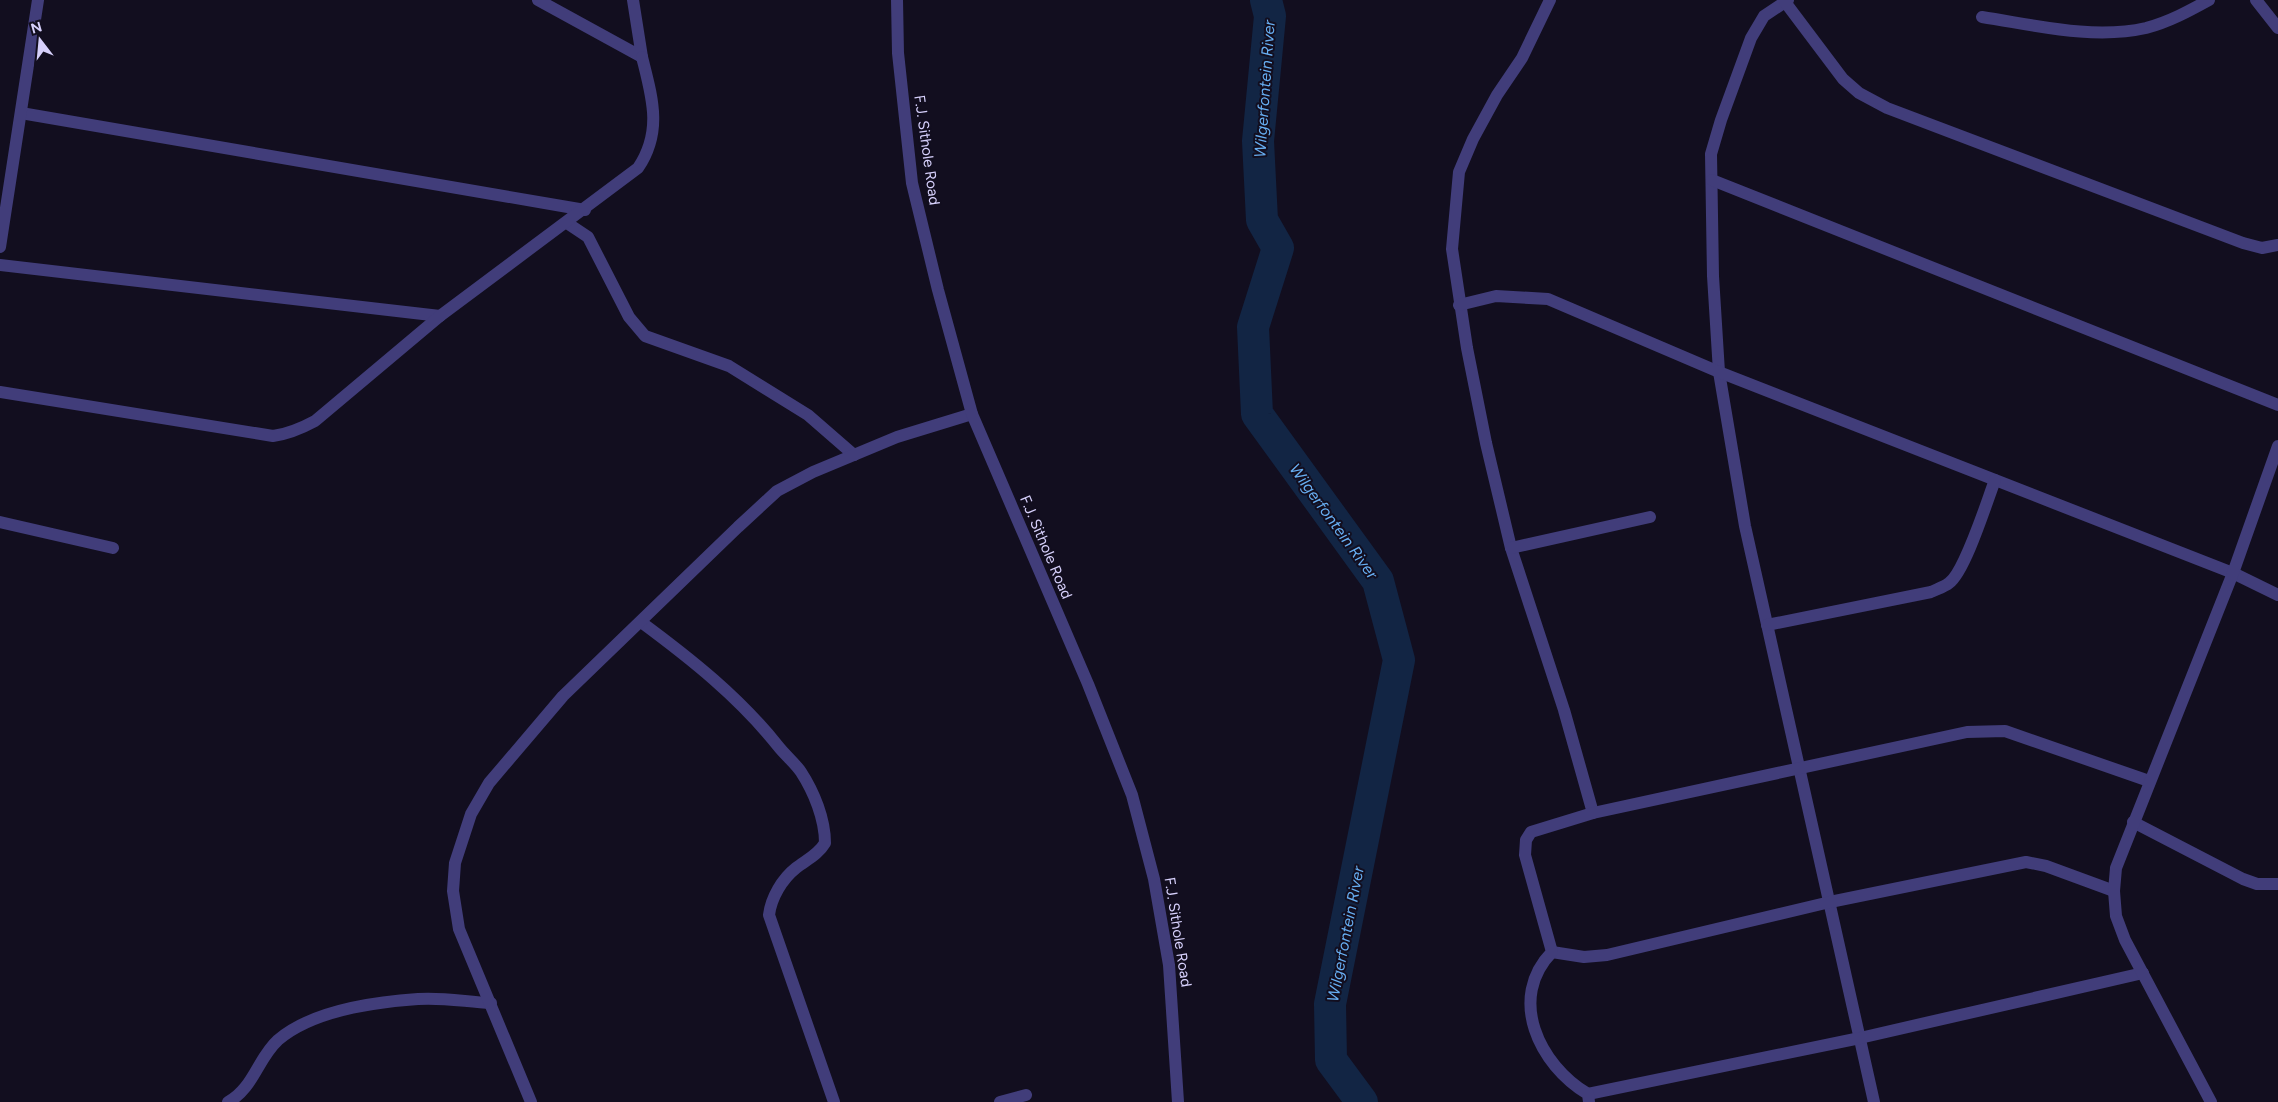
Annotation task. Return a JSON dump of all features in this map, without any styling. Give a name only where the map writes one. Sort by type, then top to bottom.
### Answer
[{"type":"street","points":[[0,247],[38,0]]},
{"type":"street","points":[[538,0],[642,57]]},
{"type":"street","points":[[0,392],[273,436],[294,432],[315,421],[440,316],[567,223],[638,168],[648,154],[652,141],[654,104],[642,57],[633,0]]},
{"type":"street","name":"F.J. Sithole Road","points":[[897,0],[898,53],[912,183],[938,290],[972,414],[1088,684],[1132,795],[1154,879],[1169,965],[1178,1102]]},
{"type":"street","points":[[1550,0],[1522,58],[1497,95],[1472,139],[1459,172],[1452,249],[1459,305],[1486,443],[1511,548],[1564,710],[1593,813]]},
{"type":"street","points":[[1982,17],[2078,31],[2116,31],[2146,28],[2180,16],[2209,0]]},
{"type":"street","points":[[2256,0],[2278,28]]},
{"type":"street","points":[[1874,1102],[1745,526],[1719,372],[1713,276],[1711,154],[1724,111],[1751,38],[1764,16],[1786,1],[1843,79],[1859,93],[1887,108],[2243,243],[2262,248],[2278,245]]},
{"type":"street","points":[[21,113],[584,210]]},
{"type":"street","points":[[1712,180],[2278,405]]},
{"type":"street","points":[[567,223],[588,237],[629,317],[645,336],[729,366],[808,415],[854,455]]},
{"type":"street","points":[[0,265],[440,316]]},
{"type":"street","points":[[1459,305],[1496,296],[1548,299],[1719,372],[2233,573],[2278,595]]},
{"type":"street","points":[[531,1102],[491,1003],[458,930],[453,892],[455,863],[471,814],[489,783],[564,696],[777,491],[813,472],[897,437],[972,414]]},
{"type":"street","points":[[2206,1101],[2116,916],[2114,892],[2116,868],[2233,573],[2278,446]]},
{"type":"street","points":[[1767,625],[1931,592],[1950,583],[1958,573],[1964,560],[1996,480]]},
{"type":"street","points":[[1511,548],[1650,517]]},
{"type":"street","points":[[0,522],[113,548]]},
{"type":"street","points":[[641,622],[692,660],[737,700],[800,771],[816,801],[825,843],[820,850],[786,877],[770,906],[769,915],[834,1102]]},
{"type":"street","points":[[1552,952],[1527,868],[1526,840],[1531,832],[1593,813],[1800,770],[1967,732],[1998,730],[2149,781]]},
{"type":"street","points":[[2133,822],[2244,879],[2257,884],[2278,884]]},
{"type":"street","points":[[1552,952],[1584,957],[1607,954],[1830,902],[2026,862],[2046,866],[2114,892]]},
{"type":"street","points":[[1552,952],[1535,974],[1531,1000],[1531,1017],[1535,1031],[1552,1065],[1588,1098],[1860,1038],[2142,972]]},
{"type":"street","points":[[228,1102],[244,1090],[267,1052],[277,1041],[308,1021],[344,1009],[419,999],[491,1003]]},
{"type":"street","points":[[1000,1102],[1026,1094]]},
{"type":"waterway","name":"Wilgerfontein River","points":[[1266,0],[1270,16],[1258,141],[1262,220],[1278,248],[1253,327],[1257,414],[1378,581],[1399,660],[1330,1004],[1331,1060],[1362,1102]]}]
